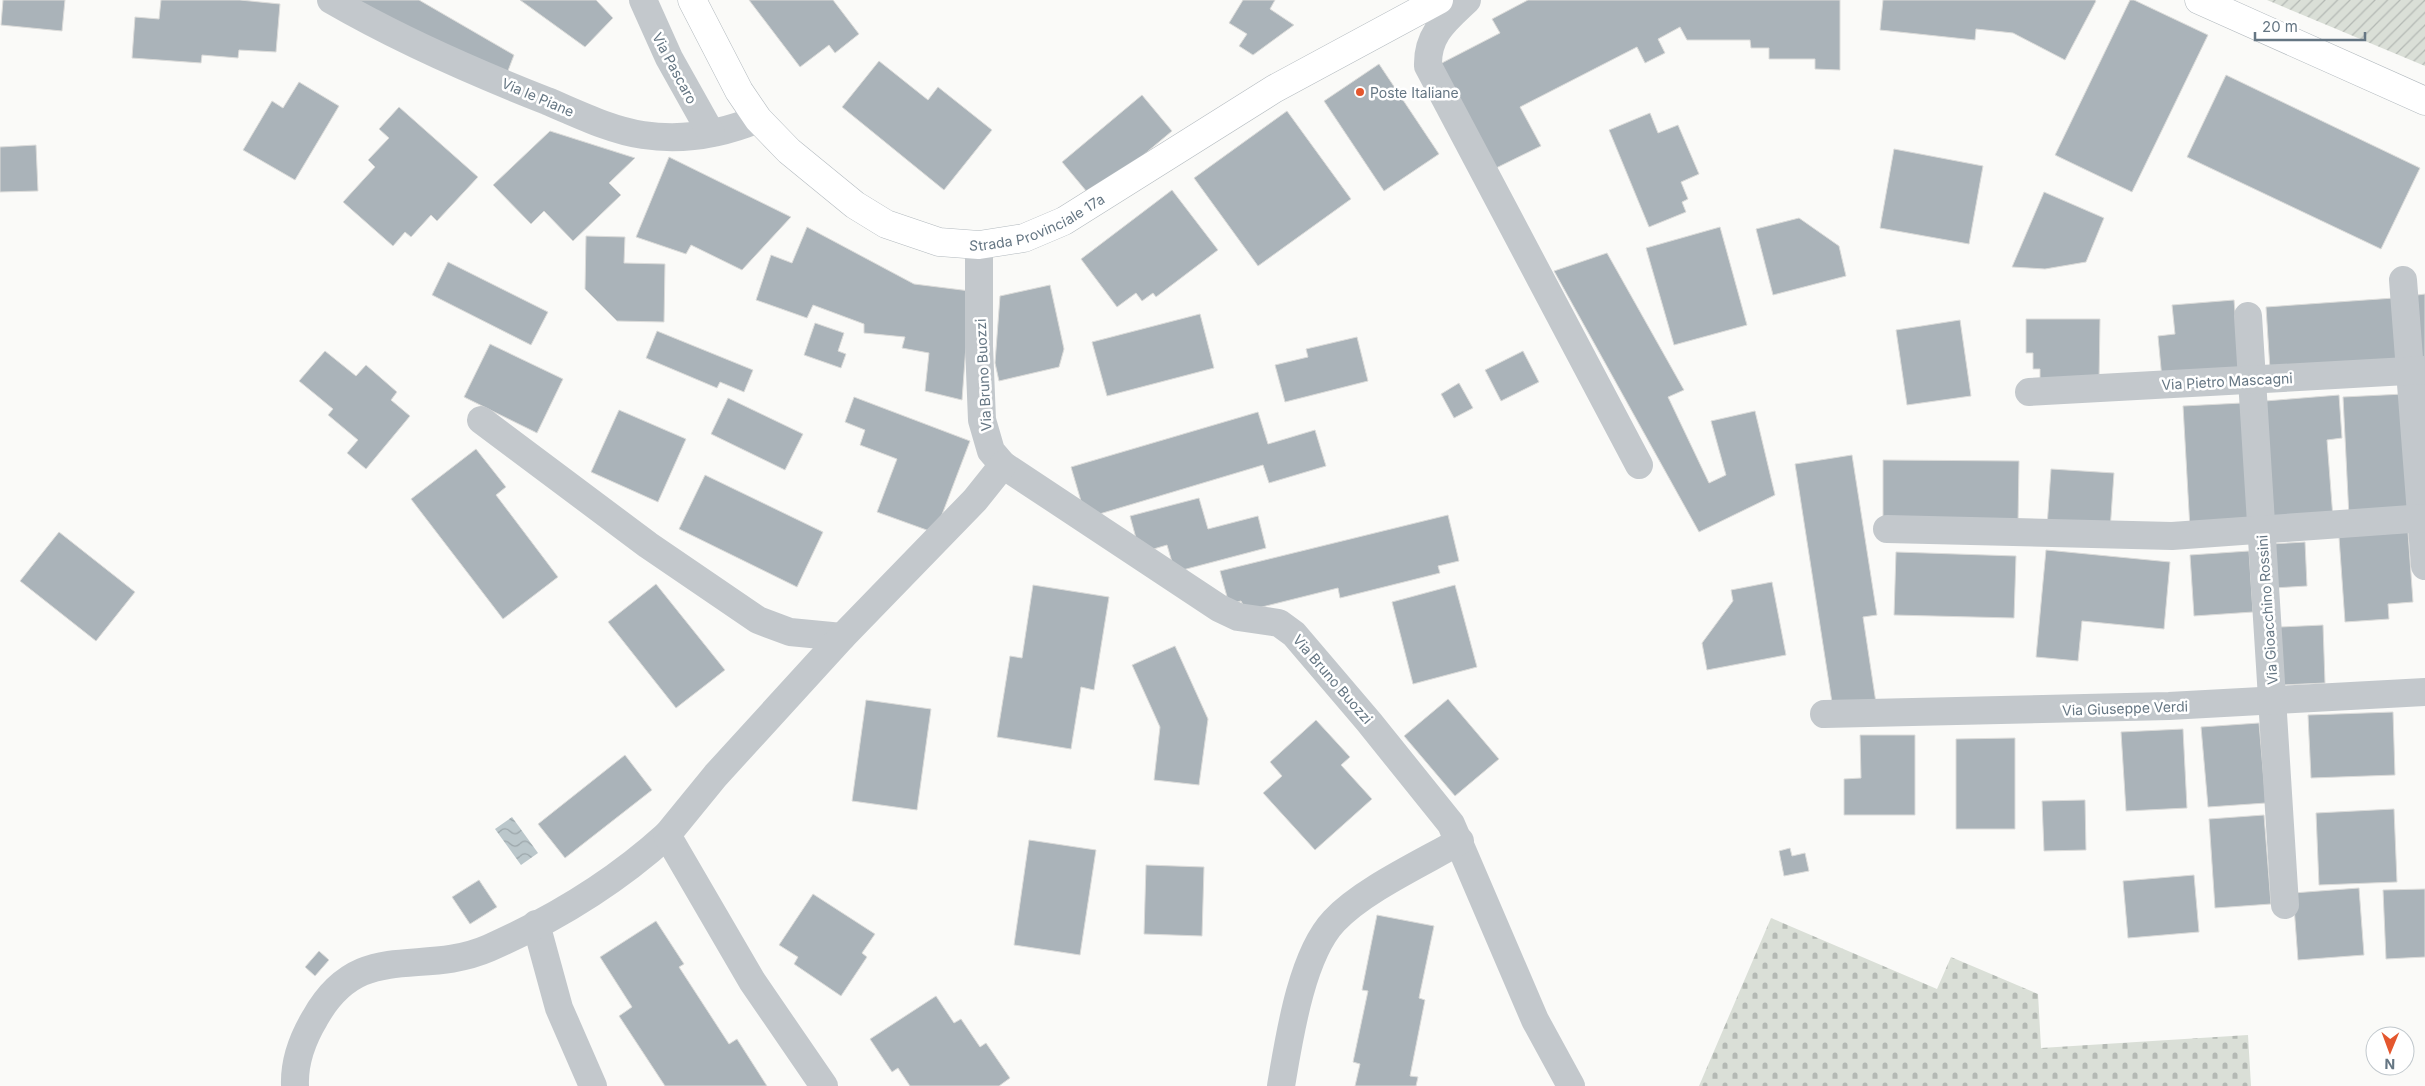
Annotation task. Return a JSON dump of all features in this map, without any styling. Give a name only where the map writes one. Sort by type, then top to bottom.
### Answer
[{"type":"main road","name":"Strada Provinciale 17a","points":[[692,0],[722,62],[758,119],[789,151],[871,216],[919,236],[939,242],[979,245],[1024,238],[1064,221],[1274,88],[1439,0]]},
{"type":"main road","points":[[2199,0],[2425,101]]},
{"type":"street","name":"Via le Piane","points":[[331,0],[399,37],[612,128],[629,133],[661,137],[685,137],[711,134],[758,119]]},
{"type":"street","name":"Via Pascaro","points":[[643,0],[669,58],[711,134]]},
{"type":"street","points":[[1467,0],[1434,34],[1428,50],[1428,66],[1639,464]]},
{"type":"street","name":"Via Bruno Buozzi","points":[[979,245],[979,346],[982,420],[991,451],[1003,465],[1219,608],[1238,617],[1270,621],[1287,628],[1363,714],[1440,808],[1460,841],[1535,1020],[1571,1086]]},
{"type":"street","points":[[2404,280],[2418,370],[2425,566]]},
{"type":"street","name":"Via Gioacchino Rossini","points":[[2248,316],[2285,905]]},
{"type":"street","name":"Via Pietro Mascagni","points":[[2029,392],[2418,370]]},
{"type":"street","points":[[481,420],[648,545],[758,620],[779,630],[795,634],[842,637]]},
{"type":"street","points":[[295,1086],[299,1054],[312,1022],[330,995],[352,975],[384,964],[460,958],[490,948],[577,904],[640,860],[667,835],[716,776],[842,637],[975,500],[1003,465]]},
{"type":"street","points":[[1887,529],[2138,537],[2423,518]]},
{"type":"street","name":"Via Giuseppe Verdi","points":[[1824,714],[2072,710],[2425,692]]},
{"type":"street","points":[[667,835],[752,981],[824,1086]]},
{"type":"street","points":[[1281,1086],[1292,1028],[1307,971],[1320,941],[1333,922],[1356,902],[1460,841]]},
{"type":"street","points":[[536,924],[559,1008],[593,1086]]},
{"type":"green space","points":[[2267,0],[2425,0],[2425,66]]},
{"type":"green space","points":[[1771,918],[1937,989],[1951,957],[2038,994],[2041,1048],[2248,1035],[2251,1086],[1699,1086]]},
{"type":"water","points":[[512,817],[538,853],[521,865],[495,829]]},
{"type":"building","points":[[3,0],[65,0],[62,31],[1,25]]},
{"type":"building","points":[[161,0],[240,0],[280,4],[276,52],[239,50],[238,58],[202,55],[201,63],[132,58],[135,17],[159,19]]},
{"type":"building","points":[[343,0],[419,0],[514,55],[506,76]]},
{"type":"building","points":[[520,0],[596,0],[613,18],[585,47]]},
{"type":"building","points":[[749,0],[833,0],[859,34],[835,53],[829,45],[800,67]]},
{"type":"building","points":[[1243,0],[1275,0],[1270,9],[1294,25],[1253,55],[1239,46],[1247,34],[1229,23]]},
{"type":"building","points":[[1528,0],[1840,0],[1840,70],[1815,69],[1815,59],[1769,59],[1769,48],[1751,48],[1750,40],[1687,40],[1680,27],[1658,39],[1665,53],[1645,63],[1637,47],[1520,107],[1541,146],[1492,170],[1438,65],[1500,33],[1492,19]]},
{"type":"building","points":[[1883,0],[2096,1],[2065,60],[2013,33],[1976,29],[1975,40],[1880,30]]},
{"type":"building","points":[[2130,0],[2134,0],[2208,35],[2132,192],[2055,155]]},
{"type":"building","points":[[879,61],[928,100],[938,87],[992,130],[944,190],[842,107]]},
{"type":"building","points":[[1379,64],[1439,154],[1384,191],[1324,101]]},
{"type":"building","points":[[2226,75],[2420,168],[2381,249],[2187,157]]},
{"type":"building","points":[[299,82],[339,106],[295,180],[243,150],[272,101],[283,108]]},
{"type":"building","points":[[1142,95],[1172,131],[1092,198],[1062,162]]},
{"type":"building","points":[[399,107],[478,177],[437,221],[431,215],[411,237],[405,232],[393,246],[343,202],[375,167],[368,160],[389,138],[379,129]]},
{"type":"building","points":[[1287,111],[1351,199],[1258,266],[1194,178]]},
{"type":"building","points":[[1650,113],[1658,133],[1678,125],[1699,174],[1681,182],[1688,199],[1682,202],[1686,212],[1649,227],[1609,130]]},
{"type":"building","points":[[550,131],[635,158],[609,183],[621,195],[573,241],[544,211],[531,224],[493,185]]},
{"type":"building","points":[[36,145],[38,191],[0,192],[0,147]]},
{"type":"building","points":[[1894,149],[1983,166],[1969,244],[1880,228]]},
{"type":"building","points":[[669,157],[791,217],[742,270],[691,245],[686,254],[636,237]]},
{"type":"building","points":[[1172,190],[1218,250],[1156,297],[1153,293],[1142,301],[1136,293],[1117,307],[1081,259]]},
{"type":"building","points":[[2044,192],[2104,218],[2086,262],[2045,269],[2012,267]]},
{"type":"building","points":[[1799,218],[1839,246],[1846,276],[1773,295],[1756,229]]},
{"type":"building","points":[[807,227],[914,284],[970,291],[962,400],[925,391],[929,353],[902,348],[905,337],[864,333],[864,324],[813,305],[807,318],[756,300],[771,255],[792,263]]},
{"type":"building","points":[[1720,227],[1747,325],[1674,345],[1646,248]]},
{"type":"building","points":[[586,236],[625,237],[624,263],[665,264],[664,322],[617,321],[585,289]]},
{"type":"building","points":[[1607,253],[1684,390],[1668,397],[1709,483],[1726,475],[1711,421],[1755,411],[1775,495],[1699,532],[1554,271]]},
{"type":"building","points":[[448,262],[548,312],[531,345],[432,295]]},
{"type":"building","points":[[1050,285],[1064,349],[1059,367],[999,381],[995,363],[1000,296]]},
{"type":"building","points":[[2425,294],[2425,362],[2422,363],[2417,295]]},
{"type":"building","points":[[2394,298],[2398,360],[2270,370],[2266,307]]},
{"type":"building","points":[[2234,300],[2240,372],[2162,379],[2158,336],[2175,334],[2172,305]]},
{"type":"building","points":[[1200,314],[1214,368],[1107,396],[1092,342]]},
{"type":"building","points":[[2026,319],[2100,319],[2099,382],[2040,383],[2040,369],[2033,369],[2033,353],[2026,353]]},
{"type":"building","points":[[1960,320],[1971,396],[1907,405],[1896,330]]},
{"type":"building","points":[[815,323],[844,333],[838,351],[846,354],[841,368],[804,355]]},
{"type":"building","points":[[657,331],[753,370],[744,392],[720,382],[717,388],[646,358]]},
{"type":"building","points":[[1357,337],[1368,381],[1285,402],[1275,365],[1308,357],[1306,349]]},
{"type":"building","points":[[490,344],[563,379],[537,433],[464,397]]},
{"type":"building","points":[[325,351],[356,376],[366,365],[397,392],[391,400],[410,416],[366,469],[347,453],[358,440],[328,415],[333,409],[299,381]]},
{"type":"building","points":[[1523,351],[1539,382],[1501,401],[1485,370]]},
{"type":"building","points":[[1459,383],[1473,408],[1454,418],[1441,394]]},
{"type":"building","points":[[2404,394],[2410,513],[2349,517],[2343,397]]},
{"type":"building","points":[[2339,395],[2342,438],[2327,440],[2333,518],[2274,522],[2265,401]]},
{"type":"building","points":[[854,397],[970,441],[935,533],[877,512],[897,459],[860,445],[865,430],[845,422]]},
{"type":"building","points":[[728,398],[803,434],[785,470],[711,434]]},
{"type":"building","points":[[2242,403],[2249,526],[2190,529],[2183,406]]},
{"type":"building","points":[[619,410],[686,439],[658,502],[591,472]]},
{"type":"building","points":[[1258,412],[1268,444],[1315,430],[1326,466],[1269,483],[1263,465],[1086,518],[1071,467]]},
{"type":"building","points":[[476,449],[506,487],[496,495],[558,577],[503,619],[411,499]]},
{"type":"building","points":[[1852,455],[1877,615],[1863,617],[1876,703],[1833,709],[1795,464]]},
{"type":"building","points":[[1883,460],[2019,461],[2018,524],[1883,524]]},
{"type":"building","points":[[2051,469],[2114,473],[2110,531],[2047,527]]},
{"type":"building","points":[[705,475],[823,532],[797,587],[679,529]]},
{"type":"building","points":[[1199,498],[1208,529],[1258,516],[1266,548],[1175,572],[1167,545],[1140,553],[1130,516]]},
{"type":"building","points":[[1448,515],[1459,561],[1438,566],[1440,573],[1340,598],[1338,588],[1246,611],[1241,601],[1229,604],[1220,571]]},
{"type":"building","points":[[59,532],[135,592],[96,641],[20,581]]},
{"type":"building","points":[[2408,532],[2413,602],[2388,604],[2389,619],[2345,622],[2339,537]]},
{"type":"building","points":[[2305,542],[2307,586],[2274,588],[2271,544]]},
{"type":"building","points":[[2046,550],[2170,562],[2164,629],[2082,621],[2078,661],[2036,657]]},
{"type":"building","points":[[2249,551],[2253,612],[2194,616],[2190,555]]},
{"type":"building","points":[[1896,552],[2016,556],[2014,618],[1894,615]]},
{"type":"building","points":[[1772,582],[1786,655],[1707,670],[1702,643],[1733,601],[1731,590]]},
{"type":"building","points":[[656,584],[725,670],[676,708],[608,622]]},
{"type":"building","points":[[1033,585],[1109,597],[1094,690],[1081,687],[1071,749],[997,737],[1010,656],[1022,658]]},
{"type":"building","points":[[1455,585],[1477,667],[1413,684],[1392,602]]},
{"type":"building","points":[[2323,625],[2325,683],[2282,685],[2280,627]]},
{"type":"building","points":[[1175,646],[1208,719],[1199,785],[1154,780],[1160,727],[1132,665]]},
{"type":"building","points":[[1448,699],[1499,759],[1455,796],[1404,736]]},
{"type":"building","points":[[866,700],[931,709],[917,810],[852,801]]},
{"type":"building","points":[[2393,712],[2395,775],[2311,778],[2308,715]]},
{"type":"building","points":[[1316,720],[1350,757],[1341,765],[1372,799],[1315,850],[1263,793],[1282,776],[1270,762]]},
{"type":"building","points":[[2259,723],[2266,803],[2208,807],[2201,727]]},
{"type":"building","points":[[2183,729],[2187,808],[2126,811],[2121,732]]},
{"type":"building","points":[[1860,735],[1915,735],[1915,815],[1844,815],[1844,779],[1861,778]]},
{"type":"building","points":[[2015,738],[2015,829],[1956,829],[1956,739]]},
{"type":"building","points":[[625,755],[652,790],[565,858],[538,824]]},
{"type":"building","points":[[2085,800],[2086,850],[2044,851],[2042,801]]},
{"type":"building","points":[[2394,809],[2397,882],[2319,885],[2316,813]]},
{"type":"building","points":[[2264,815],[2271,904],[2215,908],[2209,819]]},
{"type":"building","points":[[1029,840],[1096,850],[1080,955],[1014,945]]},
{"type":"building","points":[[1790,848],[1792,856],[1805,853],[1809,871],[1784,876],[1779,851]]},
{"type":"building","points":[[1146,865],[1204,867],[1202,936],[1144,934]]},
{"type":"building","points":[[2194,875],[2199,932],[2128,938],[2123,881]]},
{"type":"building","points":[[479,880],[497,907],[470,924],[452,897]]},
{"type":"building","points":[[2359,888],[2364,955],[2298,960],[2293,893]]},
{"type":"building","points":[[2425,889],[2425,957],[2386,959],[2383,890]]},
{"type":"building","points":[[813,894],[875,934],[862,953],[867,957],[841,996],[794,964],[798,957],[779,945]]},
{"type":"building","points":[[1377,915],[1434,926],[1419,998],[1425,1000],[1410,1076],[1418,1077],[1416,1086],[1355,1086],[1360,1064],[1353,1062],[1368,991],[1362,990]]},
{"type":"building","points":[[656,921],[684,964],[679,967],[729,1044],[737,1039],[767,1086],[665,1086],[619,1016],[632,1007],[600,957]]},
{"type":"building","points":[[319,951],[329,960],[315,976],[305,967]]},
{"type":"building","points":[[936,996],[954,1023],[961,1019],[980,1047],[986,1043],[1010,1078],[999,1086],[910,1086],[898,1068],[892,1072],[870,1039]]},
{"type":"place","name":"Poste Italiane","points":[[1360,92]]}]
